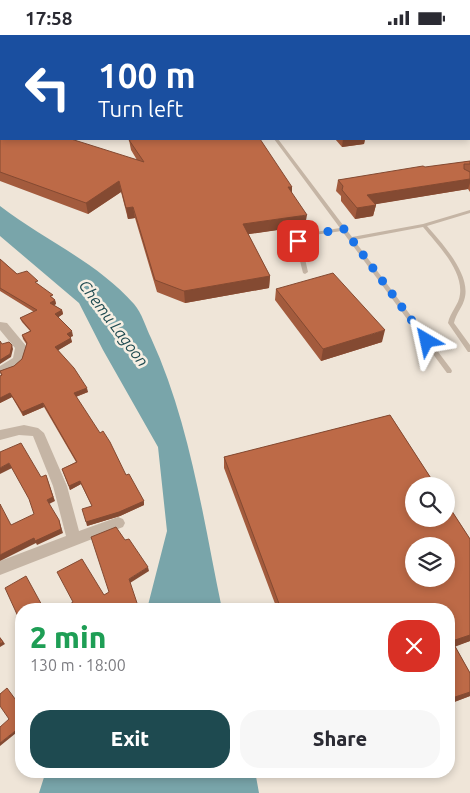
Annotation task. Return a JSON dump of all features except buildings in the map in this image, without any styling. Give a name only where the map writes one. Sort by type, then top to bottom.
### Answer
[{"type":"street","points":[[0,326],[3,326],[20,347],[20,357],[16,364],[0,370]]},
{"type":"street","points":[[0,435],[10,431],[32,429],[38,433],[60,486],[74,539]]},
{"type":"street","points":[[0,568],[118,523]]},
{"type":"lane","points":[[277,140],[449,371]]},
{"type":"lane","points":[[352,239],[424,225],[470,211]]},
{"type":"lane","points":[[424,225],[455,264],[463,283],[463,294],[451,317],[451,323],[470,350]]},
{"type":"lane","points":[[305,272],[298,241],[305,235],[344,229]]},
{"type":"water","name":"Chemu Lagoon","points":[[0,206],[87,263],[119,289],[139,312],[164,370],[186,437],[221,603],[149,603],[167,531],[158,447],[103,350],[79,303],[0,236]]},
{"type":"water","points":[[44,778],[256,778],[259,793],[39,793]]},
{"type":"route","points":[[298,241],[305,235],[344,229],[427,341]]}]
